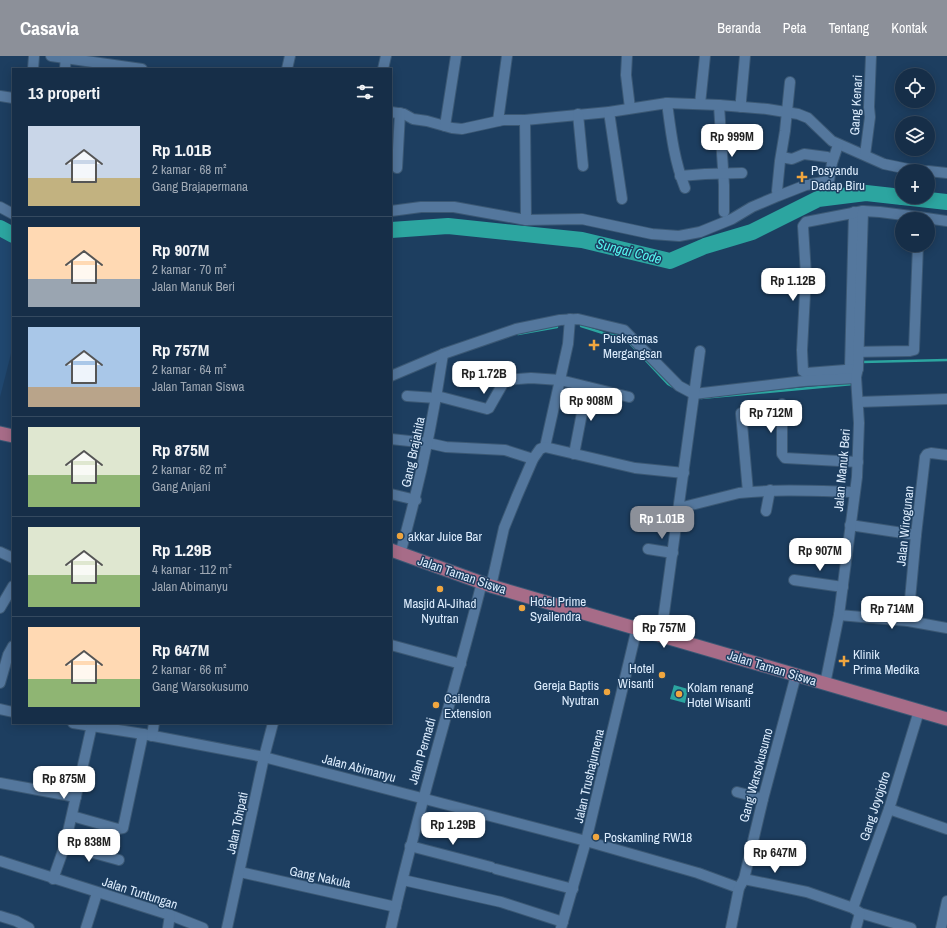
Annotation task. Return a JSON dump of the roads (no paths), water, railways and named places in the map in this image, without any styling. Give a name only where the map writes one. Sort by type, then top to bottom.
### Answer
[{"type":"main road","points":[[0,433],[12,436]]},
{"type":"main road","name":"Jalan Taman Siswa","points":[[396,552],[487,584],[947,719]]},
{"type":"street","points":[[32,68],[34,56]]},
{"type":"street","points":[[51,56],[66,57],[107,66],[130,68]]},
{"type":"street","points":[[287,68],[290,56]]},
{"type":"street","points":[[383,68],[386,56]]},
{"type":"street","points":[[445,126],[456,56]]},
{"type":"street","points":[[498,121],[507,56]]},
{"type":"street","points":[[628,56],[626,75],[630,108]]},
{"type":"street","points":[[700,104],[705,56]]},
{"type":"street","points":[[741,107],[745,56]]},
{"type":"street","name":"Gang Kenari","points":[[865,155],[870,117],[871,56]]},
{"type":"street","points":[[65,68],[66,57]]},
{"type":"street","points":[[777,191],[790,82]]},
{"type":"street","points":[[0,96],[12,98]]},
{"type":"street","points":[[668,104],[672,140],[680,176],[685,188]]},
{"type":"street","points":[[397,168],[395,113],[409,116],[413,119],[462,129],[498,121],[609,112],[668,104],[719,105],[798,114],[808,118],[826,136],[838,144],[895,167]]},
{"type":"street","points":[[719,105],[724,212]]},
{"type":"street","points":[[609,112],[622,199]]},
{"type":"street","points":[[578,114],[583,166]]},
{"type":"street","points":[[525,120],[526,220]]},
{"type":"street","points":[[392,210],[422,207],[454,207],[526,220],[582,219],[652,234],[678,236],[700,232],[732,219],[752,207],[806,185],[829,181],[832,163],[838,144]]},
{"type":"street","points":[[782,157],[792,159],[804,154],[827,157]]},
{"type":"street","points":[[935,172],[947,173]]},
{"type":"street","points":[[680,176],[742,174]]},
{"type":"street","points":[[0,207],[12,213]]},
{"type":"street","points":[[855,373],[807,373],[803,371],[801,366],[806,275],[803,226],[806,222],[859,212],[880,212],[895,214]]},
{"type":"street","name":"Jalan Manuk Beri","points":[[825,684],[839,615],[858,462],[858,402],[855,373],[855,352],[859,212]]},
{"type":"street","points":[[935,220],[947,221]]},
{"type":"street","points":[[855,352],[914,350],[918,252]]},
{"type":"street","points":[[392,376],[443,354],[516,329],[560,320],[578,319],[624,330],[679,386],[694,394],[804,381],[855,373]]},
{"type":"street","points":[[545,447],[568,344],[570,320]]},
{"type":"street","points":[[661,635],[700,351]]},
{"type":"street","name":"Gang Brajahita","points":[[396,552],[416,500],[437,397],[443,354]]},
{"type":"street","points":[[406,396],[437,397],[487,409],[491,407],[505,380],[531,378],[560,380],[629,397]]},
{"type":"street","points":[[574,454],[587,387]]},
{"type":"street","points":[[858,402],[947,398]]},
{"type":"street","points":[[782,404],[782,454],[785,458],[858,462]]},
{"type":"street","points":[[741,413],[748,492]]},
{"type":"street","points":[[392,439],[428,443],[446,447],[505,450],[533,459],[540,449],[545,447],[636,468],[684,473]]},
{"type":"street","name":"Jalan Wirogunan","points":[[908,621],[925,457],[927,454],[931,453],[947,454]]},
{"type":"street","name":"Jalan Permadi","points":[[392,928],[422,798],[461,664],[504,528],[533,459]]},
{"type":"street","points":[[679,508],[739,492],[770,490],[854,492]]},
{"type":"street","points":[[766,511],[770,490]]},
{"type":"street","points":[[392,494],[416,500]]},
{"type":"street","points":[[850,525],[916,535]]},
{"type":"street","points":[[648,549],[673,553]]},
{"type":"street","points":[[0,552],[12,558]]},
{"type":"street","points":[[794,580],[843,587]]},
{"type":"street","points":[[0,608],[12,588]]},
{"type":"street","points":[[839,615],[908,621],[947,628]]},
{"type":"street","name":"Jalan Trushajumena","points":[[562,925],[586,842],[637,628]]},
{"type":"street","points":[[392,645],[461,664]]},
{"type":"street","points":[[0,683],[8,655],[12,648]]},
{"type":"street","name":"Gang Warsokusumo","points":[[731,928],[739,888],[744,879],[763,799],[796,675]]},
{"type":"street","points":[[0,709],[12,712]]},
{"type":"street","name":"Gang Joyojotro","points":[[856,928],[857,911],[919,711]]},
{"type":"street","name":"Jalan Abimanyu","points":[[82,724],[264,757],[586,842],[698,873],[739,888]]},
{"type":"street","points":[[72,816],[118,829],[124,828],[148,735],[154,724]]},
{"type":"street","name":"Jalan Tohpati","points":[[227,928],[264,757],[273,724]]},
{"type":"street","points":[[53,879],[65,845],[92,725]]},
{"type":"street","points":[[0,783],[76,797]]},
{"type":"street","points":[[737,792],[763,799]]},
{"type":"street","points":[[889,809],[947,829]]},
{"type":"street","points":[[65,845],[118,860]]},
{"type":"street","points":[[410,846],[573,889]]},
{"type":"street","name":"Jalan Tuntungan","points":[[0,861],[170,915],[203,928]]},
{"type":"street","name":"Gang Nakula","points":[[240,872],[396,907]]},
{"type":"street","points":[[744,879],[807,892],[857,911],[911,928]]},
{"type":"street","points":[[403,880],[501,902],[562,925]]},
{"type":"street","points":[[86,928],[97,893]]},
{"type":"street","points":[[941,928],[947,900]]},
{"type":"street","points":[[168,928],[170,915]]},
{"type":"street","points":[[0,916],[16,924],[29,928]]},
{"type":"waterway","name":"Sungai Code","points":[[392,230],[448,226],[582,240],[670,261],[705,246],[752,232],[818,199],[866,193],[895,196]]},
{"type":"waterway","name":"Sungai Code","points":[[935,201],[947,202]]},
{"type":"waterway","name":"Sungai Code","points":[[0,228],[12,234]]},
{"type":"waterway","points":[[581,326],[606,334],[624,337],[668,384],[675,388]]},
{"type":"waterway","points":[[518,334],[557,327]]},
{"type":"waterway","points":[[862,362],[947,360]]},
{"type":"waterway","points":[[701,398],[853,384]]},
{"type":"place","name":"Posyandu Dadap Biru","points":[[802,177]]},
{"type":"place","name":"Puskesmas Mergangsan","points":[[594,345]]},
{"type":"place","name":"akkar Juice Bar","points":[[400,536]]},
{"type":"place","name":"Masjid Al-Jihad Nyutran","points":[[440,589]]},
{"type":"place","name":"Hotel Prime Syailendra","points":[[522,608]]},
{"type":"place","name":"Klinik Prima Medika","points":[[844,661]]},
{"type":"place","name":"Hotel Wisanti","points":[[662,675]]},
{"type":"place","name":"Gereja Baptis Nyutran","points":[[607,692]]},
{"type":"place","name":"Kolam renang Hotel Wisanti","points":[[679,694]]},
{"type":"place","name":"Cailendra Extension","points":[[436,705]]},
{"type":"place","name":"Poskamling RW18","points":[[596,837]]}]
